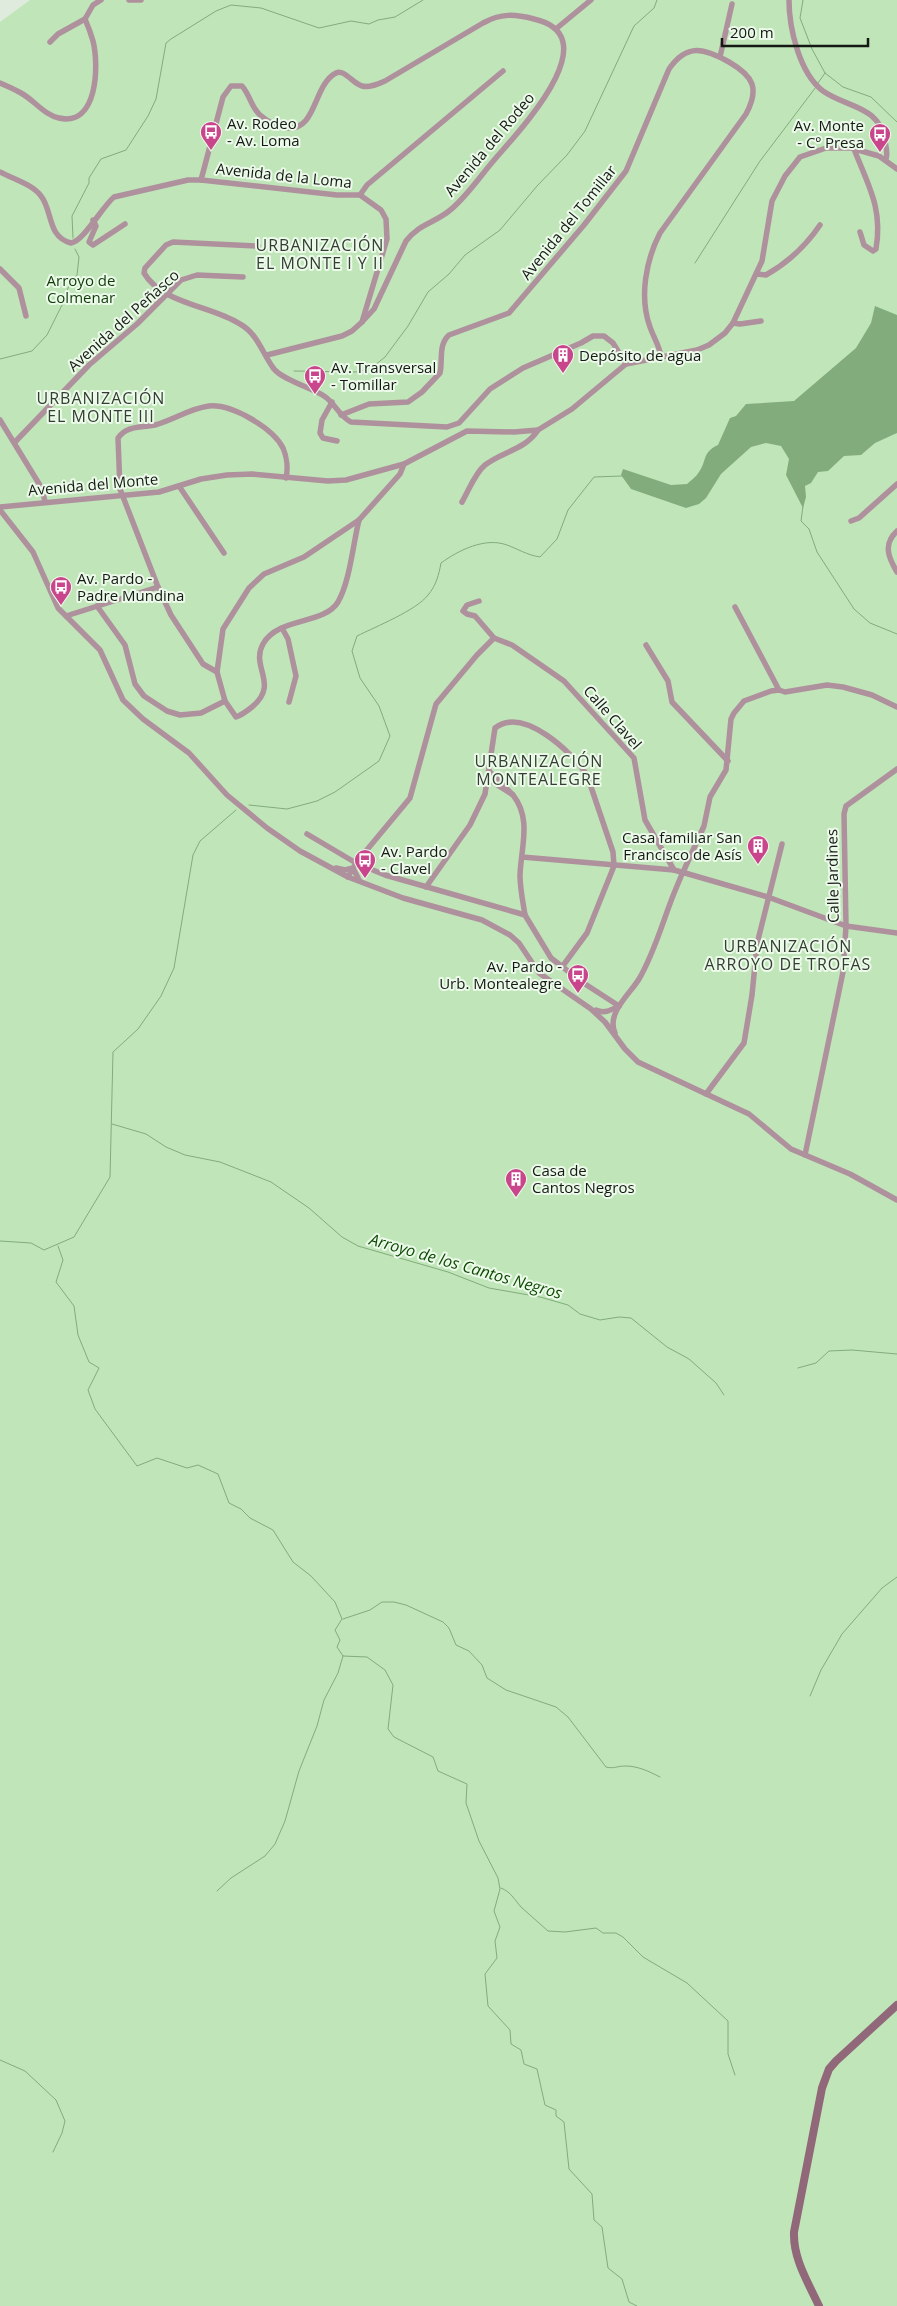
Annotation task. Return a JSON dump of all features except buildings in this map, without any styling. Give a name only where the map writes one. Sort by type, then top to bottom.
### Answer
[{"type":"main road","points":[[819,2306],[800,2265],[794,2242],[822,2088],[829,2069],[836,2061],[897,2005]]},
{"type":"street","points":[[50,42],[58,34],[85,19],[93,5],[101,0]]},
{"type":"street","points":[[129,0],[141,0]]},
{"type":"street","points":[[201,180],[223,96],[231,86],[242,86],[255,110],[262,117],[282,128],[296,128],[305,122],[321,91],[333,74],[343,73],[362,86],[369,86],[385,81],[483,22],[500,15],[528,17],[556,28],[591,0]]},
{"type":"street","points":[[789,0],[789,18],[795,43],[806,70],[823,91],[863,110],[878,120],[884,137],[886,159]]},
{"type":"street","points":[[720,57],[732,4]]},
{"type":"street","points":[[0,83],[21,93],[51,115],[60,118],[70,118],[85,110],[94,93],[95,61],[93,42],[85,19]]},
{"type":"street","name":"Avenida del Rodeo","points":[[362,322],[368,317],[377,302],[406,241],[413,232],[452,209],[540,107],[564,56],[564,42],[556,28]]},
{"type":"street","name":"Avenida del Tomillar","points":[[341,415],[369,404],[400,403],[415,398],[440,374],[441,347],[449,335],[503,316],[514,309],[626,171],[669,69],[680,57],[694,50],[708,51],[749,76],[752,84],[752,100],[746,114],[660,233],[653,247],[647,269],[645,297],[650,326],[661,356]]},
{"type":"street","points":[[360,195],[368,185],[502,71]]},
{"type":"street","name":"Avenida del Monte","points":[[0,507],[45,501],[159,492],[201,479],[228,475],[252,474],[328,481],[346,480],[404,464],[447,440],[455,428],[467,431],[527,432],[538,430],[572,408],[626,364],[697,350],[721,337],[733,323],[757,274],[765,249],[772,201],[794,163],[800,157],[817,150],[834,147],[854,148],[886,159],[897,169]]},
{"type":"street","points":[[854,148],[877,208],[879,230],[876,249],[873,251],[864,245],[860,232]]},
{"type":"street","name":"Avenida de la Loma","points":[[0,172],[40,194],[55,232],[67,242],[74,243],[79,240],[106,203],[114,197],[188,180],[337,195],[360,195],[381,210],[387,228],[384,254],[362,322]]},
{"type":"street","name":"Avenida de la Loma","points":[[94,220],[96,226],[89,242],[93,246],[125,224]]},
{"type":"street","points":[[757,274],[766,276],[787,263],[806,245],[820,225]]},
{"type":"street","points":[[258,246],[173,242],[166,245],[144,271],[150,280],[177,299],[239,323],[251,332],[278,372],[324,396],[332,402],[341,415],[351,422],[455,428],[490,389],[523,368],[581,344],[594,336],[604,336],[608,339],[626,364]]},
{"type":"street","points":[[0,269],[19,288],[26,316]]},
{"type":"street","name":"Avenida del Peñasco","points":[[15,442],[89,365],[137,324],[181,280],[197,275],[243,277]]},
{"type":"street","points":[[368,306],[374,306],[377,302]]},
{"type":"street","points":[[733,323],[740,324],[761,320]]},
{"type":"street","points":[[267,355],[342,336],[352,331],[362,322]]},
{"type":"street","points":[[332,402],[322,420],[320,433],[323,438],[337,441]]},
{"type":"street","points":[[217,672],[203,664],[171,615],[158,587],[120,489],[116,444],[122,432],[127,429],[170,420],[208,406],[229,408],[251,419],[271,434],[283,447],[286,454],[286,478]]},
{"type":"street","points":[[0,420],[42,487],[45,501]]},
{"type":"street","points":[[462,502],[487,463],[518,449],[530,440],[538,430]]},
{"type":"street","points":[[527,432],[530,440]]},
{"type":"street","points":[[358,520],[344,587],[338,602],[331,610],[324,614],[282,628],[269,637],[262,646],[260,658],[265,684],[263,695],[244,714],[236,717],[224,701],[217,672],[223,629],[249,588],[264,574],[304,557],[358,520],[400,474],[404,464]]},
{"type":"street","points":[[852,521],[859,518],[897,484]]},
{"type":"street","points":[[179,486],[224,553]]},
{"type":"street","points":[[0,510],[33,552],[53,600],[100,650],[116,688],[133,711],[189,753],[227,795],[267,828],[300,851],[348,877],[403,898],[464,914],[497,926],[519,943],[539,972],[591,1008],[610,1017]]},
{"type":"street","points":[[897,531],[890,540],[887,552],[897,572]]},
{"type":"street","points":[[66,616],[158,587]]},
{"type":"street","name":"Calle Clavel","points":[[479,600],[467,605],[463,611],[475,616],[494,638],[512,645],[564,680],[634,758],[646,820],[674,870]]},
{"type":"street","points":[[97,606],[125,645],[135,684],[144,696],[167,711],[180,715],[201,713],[224,701]]},
{"type":"street","points":[[736,607],[779,690]]},
{"type":"street","points":[[282,628],[288,639],[296,676],[289,702]]},
{"type":"street","points":[[348,877],[354,865],[410,798],[436,704],[477,655],[494,638]]},
{"type":"street","points":[[646,644],[668,681],[672,702],[728,761]]},
{"type":"street","points":[[610,1017],[639,980],[648,962],[683,872],[701,832],[707,805],[724,776],[728,761],[731,719],[739,706],[744,701],[770,691],[779,690],[785,692],[827,685],[843,687],[872,695],[897,707]]},
{"type":"street","points":[[426,887],[470,825],[484,794],[488,779],[493,735],[497,726],[512,722],[526,724],[543,733],[580,764],[587,775],[613,852],[614,866],[587,933],[562,967]]},
{"type":"street","name":"Calle Jardines","points":[[805,1155],[844,972],[846,926],[844,814],[846,806],[897,769]]},
{"type":"street","points":[[489,771],[520,804],[524,816],[520,877],[525,915],[551,958],[619,1006]]},
{"type":"street","points":[[488,779],[513,795]]},
{"type":"street","points":[[307,834],[354,865],[525,915]]},
{"type":"street","points":[[706,1094],[744,1043],[752,995],[757,944],[782,844]]},
{"type":"street","points":[[522,857],[674,870],[768,897],[846,926],[897,933]]},
{"type":"street","points":[[329,867],[345,870],[354,865]]},
{"type":"street","points":[[354,865],[356,876],[362,882]]},
{"type":"street","points":[[591,1008],[610,1017],[632,1057]]},
{"type":"street","points":[[610,1017],[614,1031],[632,1057],[646,1067],[749,1114],[780,1142],[850,1174],[897,1200]]},
{"type":"green space","name":"Arroyo de Colmenar","points":[[30,0],[897,0],[897,2306],[0,2306],[0,22]]},
{"type":"shaded area","points":[[875,306],[897,315],[897,433],[875,443],[861,455],[844,456],[828,471],[818,472],[811,483],[805,486],[806,497],[803,508],[786,475],[789,459],[781,446],[766,443],[751,447],[721,474],[706,498],[699,504],[686,508],[631,489],[621,475],[623,469],[671,485],[687,484],[699,472],[709,451],[718,445],[730,418],[736,416],[746,404],[794,401],[856,348],[871,323]]},
{"type":"waterway","points":[[73,238],[72,216],[89,183],[89,178],[101,159],[126,150],[148,116],[156,99],[166,43],[171,39],[216,11],[231,5],[261,8],[319,28],[351,21],[369,24],[378,20],[395,17],[423,0]]},
{"type":"waterway","points":[[294,371],[359,372],[375,365],[385,357],[408,326],[428,292],[449,274],[465,255],[500,230],[537,186],[567,155],[585,131],[634,26],[654,8],[657,0]]},
{"type":"waterway","points":[[803,0],[800,18],[812,49],[825,73],[843,87],[871,97],[897,122]]},
{"type":"waterway","points":[[818,83],[825,73]]},
{"type":"waterway","points":[[695,263],[760,161],[816,87]]},
{"type":"waterway","points":[[0,359],[32,351],[47,335],[64,301],[68,288],[77,275],[79,257],[75,249]]},
{"type":"waterway","points":[[249,805],[287,809],[317,801],[335,792],[379,761],[390,736],[379,706],[360,678],[352,651],[357,636],[423,601],[435,584],[441,563],[464,549],[481,544],[499,543],[540,557],[557,539],[568,510],[594,477],[622,476]]},
{"type":"waterway","points":[[803,506],[801,521],[809,529],[817,552],[854,609],[870,623],[897,634]]},
{"type":"waterway","points":[[0,1241],[31,1243],[44,1250],[74,1237],[110,1177],[113,1052],[138,1029],[161,996],[174,968],[193,855],[200,841],[236,810]]},
{"type":"waterway","name":"Arroyo de los Cantos Negros","points":[[112,1124],[146,1134],[166,1147],[185,1155],[220,1162],[271,1182],[309,1208],[342,1237],[358,1246],[448,1272],[489,1288],[540,1297],[568,1305],[580,1314],[600,1320],[619,1317],[631,1318],[667,1347],[689,1359],[716,1383],[724,1395]]},
{"type":"waterway","points":[[58,1246],[63,1260],[56,1282],[74,1306],[78,1335],[89,1362],[99,1368],[88,1390],[95,1409],[137,1466],[157,1458],[187,1468],[198,1465],[218,1474],[229,1503],[241,1509],[250,1518],[273,1530],[293,1562],[311,1576],[335,1602],[342,1619],[335,1630],[340,1640],[337,1647],[343,1656],[367,1657],[385,1670],[393,1685],[388,1729],[394,1737],[433,1757],[438,1771],[467,1784],[466,1803],[479,1841],[498,1878],[500,1889],[494,1911],[500,1927],[495,1941],[497,1958],[485,1974],[488,2006],[510,2030],[511,2044],[521,2050],[524,2064],[537,2069],[545,2105],[556,2110],[556,2116],[564,2122],[569,2169],[592,2194],[594,2220],[602,2227],[608,2268],[622,2279],[629,2302],[637,2306]]},
{"type":"waterway","points":[[798,1368],[816,1363],[829,1351],[852,1350],[897,1354]]},
{"type":"waterway","points":[[810,1696],[821,1670],[842,1634],[882,1588],[897,1577]]},
{"type":"waterway","points":[[343,1619],[370,1610],[382,1602],[394,1602],[406,1605],[443,1622],[449,1628],[456,1645],[469,1651],[482,1665],[487,1678],[506,1690],[556,1707],[568,1717],[606,1767],[634,1767],[660,1777]]},
{"type":"waterway","points":[[217,1891],[231,1878],[265,1856],[275,1844],[285,1821],[299,1771],[317,1726],[324,1700],[338,1673],[343,1656]]},
{"type":"waterway","points":[[501,1888],[510,1894],[521,1907],[548,1931],[565,1932],[596,1928],[603,1933],[616,1933],[623,1937],[643,1957],[687,1983],[728,2021],[728,2054],[735,2075]]},
{"type":"waterway","points":[[0,2060],[25,2071],[56,2100],[65,2121],[62,2133],[53,2152]]},
{"type":"place","name":"Av. Rodeo - Av. Loma","points":[[211,151]]},
{"type":"place","name":"Av. Monte - Cº Presa","points":[[880,153]]},
{"type":"place","name":"Depósito de agua","points":[[563,374]]},
{"type":"place","name":"Av. Transversal - Tomillar","points":[[315,395]]},
{"type":"place","name":"Av. Pardo - Padre Mundina","points":[[61,606]]},
{"type":"place","name":"Casa familiar San Francisco de Asís","points":[[758,865]]},
{"type":"place","name":"Av. Pardo - Clavel","points":[[365,879]]},
{"type":"place","name":"Av. Pardo - Urb. Montealegre","points":[[578,994]]},
{"type":"place","name":"Casa de Cantos Negros","points":[[516,1198]]},
{"type":"district","name":"URBANIZACIÓN EL MONTE I Y II","points":[[320,254]]},
{"type":"district","name":"URBANIZACIÓN EL MONTE III","points":[[101,407]]},
{"type":"district","name":"URBANIZACIÓN MONTEALEGRE","points":[[539,770]]},
{"type":"district","name":"URBANIZACIÓN ARROYO DE TROFAS","points":[[788,955]]}]
